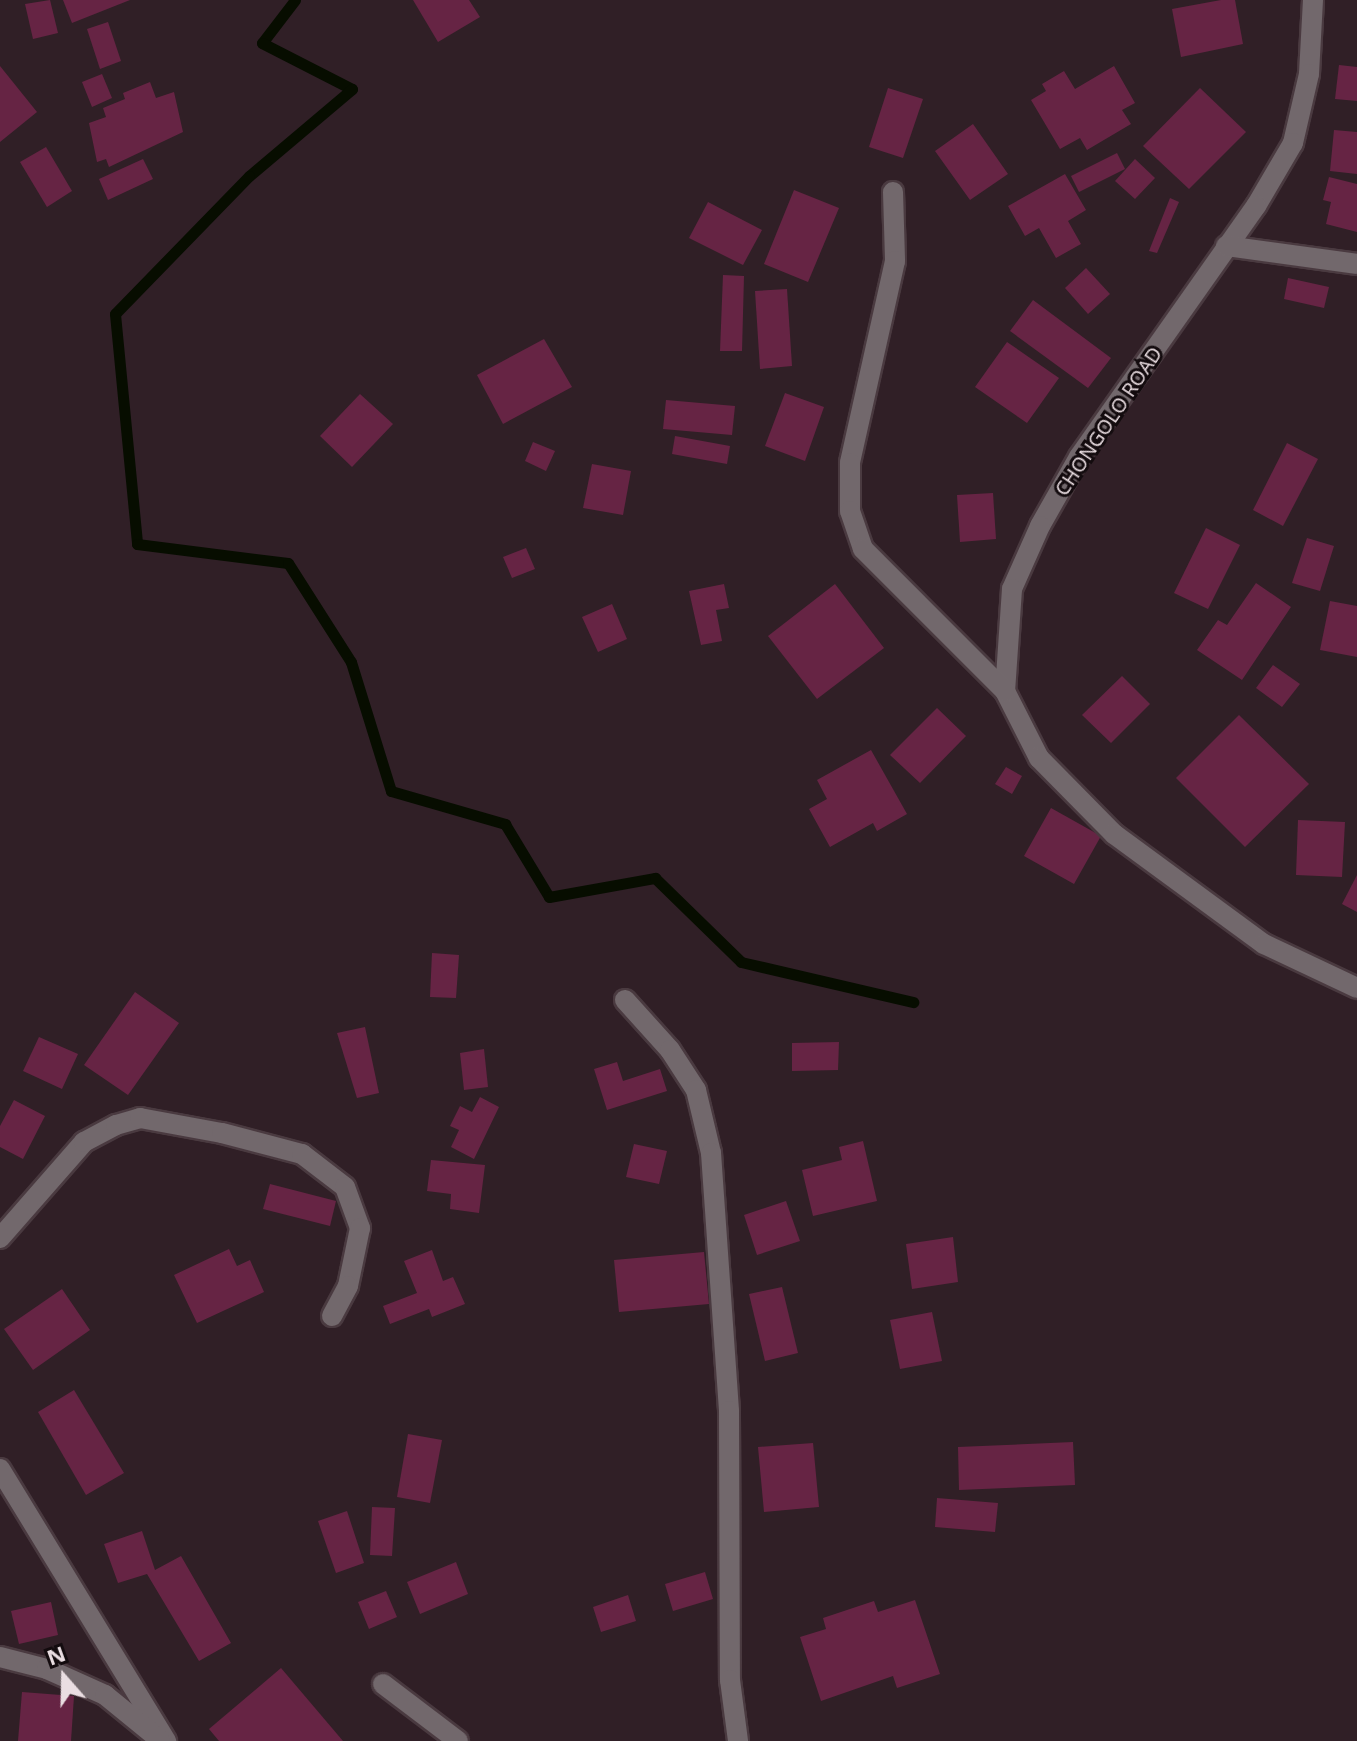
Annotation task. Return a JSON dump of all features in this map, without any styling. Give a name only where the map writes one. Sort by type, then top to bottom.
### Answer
[{"type":"street","name":"CHONGOLO ROAD","points":[[1005,691],[1012,589],[1040,526],[1079,457],[1226,246],[1293,143],[1309,74],[1313,0]]},
{"type":"street","points":[[893,192],[895,261],[850,463],[850,511],[863,549],[1005,691],[1039,758],[1114,834],[1264,944],[1357,988]]},
{"type":"street","points":[[1226,246],[1357,264]]},
{"type":"street","points":[[625,1000],[670,1050],[696,1090],[711,1153],[727,1372],[730,1680],[738,1741]]},
{"type":"street","points":[[0,1238],[84,1142],[116,1125],[140,1118],[222,1133],[302,1154],[345,1187],[360,1228],[348,1286],[332,1316]]},
{"type":"street","points":[[0,1469],[164,1741]]},
{"type":"street","points":[[0,1657],[47,1669],[105,1695],[164,1741]]},
{"type":"street","points":[[383,1684],[458,1741]]},
{"type":"building","points":[[50,0],[58,33],[33,39],[25,4]]},
{"type":"building","points":[[63,0],[130,0],[72,23]]},
{"type":"building","points":[[413,0],[469,0],[480,17],[438,42]]},
{"type":"building","points":[[1235,0],[1243,44],[1181,57],[1172,9]]},
{"type":"building","points":[[108,22],[121,61],[100,69],[87,29]]},
{"type":"building","points":[[1339,65],[1357,67],[1357,101],[1335,99]]},
{"type":"building","points":[[0,66],[37,112],[0,142]]},
{"type":"building","points":[[1114,66],[1135,103],[1122,110],[1131,124],[1087,150],[1080,138],[1060,149],[1031,100],[1046,91],[1042,84],[1064,71],[1075,89]]},
{"type":"building","points":[[102,74],[112,98],[92,107],[82,82]]},
{"type":"building","points":[[150,82],[156,98],[174,92],[183,132],[109,167],[106,159],[97,162],[89,123],[106,117],[103,108],[125,99],[123,93]]},
{"type":"building","points":[[888,88],[923,99],[903,158],[869,147]]},
{"type":"building","points":[[1200,88],[1246,132],[1189,189],[1143,146]]},
{"type":"building","points":[[973,124],[1008,174],[970,200],[935,151]]},
{"type":"building","points":[[1334,130],[1357,132],[1357,174],[1330,171]]},
{"type":"building","points":[[46,147],[72,191],[47,207],[20,162]]},
{"type":"building","points":[[1117,153],[1125,169],[1079,192],[1071,176]]},
{"type":"building","points":[[143,159],[153,179],[108,200],[99,179]]},
{"type":"building","points":[[1135,159],[1155,178],[1135,199],[1115,181]]},
{"type":"building","points":[[1065,174],[1086,210],[1068,221],[1081,244],[1056,258],[1039,228],[1025,236],[1008,206]]},
{"type":"building","points":[[1329,177],[1357,184],[1357,232],[1326,224],[1331,202],[1323,200]]},
{"type":"building","points":[[794,190],[839,208],[808,282],[764,264]]},
{"type":"building","points":[[1170,198],[1179,202],[1157,253],[1149,251]]},
{"type":"building","points":[[708,202],[762,230],[743,265],[689,238]]},
{"type":"building","points":[[1086,268],[1110,294],[1088,314],[1065,288]]},
{"type":"building","points":[[723,275],[744,276],[742,351],[720,351]]},
{"type":"building","points":[[1288,278],[1329,287],[1324,308],[1284,299]]},
{"type":"building","points":[[787,289],[792,366],[760,369],[755,291]]},
{"type":"building","points":[[1033,300],[1111,358],[1088,388],[1010,331]]},
{"type":"building","points":[[544,339],[572,387],[503,424],[477,375]]},
{"type":"building","points":[[1007,342],[1059,378],[1027,423],[975,387]]},
{"type":"building","points":[[785,393],[824,407],[805,461],[765,446]]},
{"type":"building","points":[[360,394],[393,424],[352,467],[320,436]]},
{"type":"building","points":[[666,400],[735,406],[732,435],[663,429]]},
{"type":"building","points":[[675,436],[730,446],[727,464],[672,454]]},
{"type":"building","points":[[533,442],[555,451],[546,471],[525,461]]},
{"type":"building","points":[[1287,443],[1318,459],[1283,526],[1253,510]]},
{"type":"building","points":[[592,464],[631,471],[623,515],[583,508]]},
{"type":"building","points":[[993,493],[996,539],[960,542],[957,495]]},
{"type":"building","points":[[1206,528],[1240,545],[1208,609],[1174,593]]},
{"type":"building","points":[[1307,538],[1334,546],[1320,591],[1292,583]]},
{"type":"building","points":[[526,548],[535,569],[512,578],[503,557]]},
{"type":"building","points":[[1256,583],[1291,607],[1242,680],[1197,650],[1218,620],[1227,625]]},
{"type":"building","points":[[724,584],[729,608],[716,610],[722,641],[701,645],[689,591]]},
{"type":"building","points":[[835,584],[884,648],[817,699],[768,636]]},
{"type":"building","points":[[1330,601],[1357,606],[1357,657],[1320,650]]},
{"type":"building","points":[[612,604],[627,639],[598,652],[582,617]]},
{"type":"building","points":[[1273,665],[1300,684],[1282,707],[1256,688]]},
{"type":"building","points":[[1122,676],[1150,704],[1111,743],[1082,715]]},
{"type":"building","points":[[937,708],[966,736],[920,783],[890,755]]},
{"type":"building","points":[[1239,715],[1309,784],[1245,847],[1176,778]]},
{"type":"building","points":[[871,750],[907,814],[877,831],[873,823],[830,847],[809,809],[827,799],[817,780]]},
{"type":"building","points":[[1006,767],[1022,776],[1012,794],[995,784]]},
{"type":"building","points":[[1051,808],[1101,836],[1074,884],[1024,856]]},
{"type":"building","points":[[1298,820],[1345,822],[1342,877],[1296,875]]},
{"type":"building","points":[[1357,875],[1357,912],[1342,904]]},
{"type":"building","points":[[432,953],[459,955],[456,998],[430,997]]},
{"type":"building","points":[[135,992],[179,1023],[128,1095],[84,1065]]},
{"type":"building","points":[[365,1027],[379,1093],[357,1098],[337,1033]]},
{"type":"building","points":[[39,1037],[78,1054],[62,1089],[23,1071]]},
{"type":"building","points":[[839,1042],[838,1070],[792,1071],[792,1043]]},
{"type":"building","points":[[484,1049],[488,1087],[464,1090],[460,1053]]},
{"type":"building","points":[[617,1062],[623,1081],[660,1069],[667,1091],[607,1110],[594,1069]]},
{"type":"building","points":[[480,1097],[499,1107],[474,1159],[451,1147],[459,1130],[450,1126],[460,1106],[472,1112]]},
{"type":"building","points":[[14,1100],[45,1116],[23,1159],[0,1147],[0,1126]]},
{"type":"building","points":[[863,1141],[877,1201],[813,1216],[802,1170],[842,1160],[839,1147]]},
{"type":"building","points":[[634,1144],[667,1151],[659,1184],[626,1177]]},
{"type":"building","points":[[431,1160],[485,1165],[479,1213],[450,1209],[451,1194],[427,1191]]},
{"type":"building","points":[[270,1184],[336,1201],[330,1226],[263,1209]]},
{"type":"building","points":[[786,1201],[800,1241],[757,1255],[744,1215]]},
{"type":"building","points":[[953,1237],[958,1282],[912,1289],[906,1244]]},
{"type":"building","points":[[229,1249],[237,1266],[250,1260],[264,1292],[197,1323],[174,1275]]},
{"type":"building","points":[[432,1250],[443,1281],[453,1277],[465,1304],[432,1317],[429,1309],[390,1324],[383,1306],[417,1293],[404,1261]]},
{"type":"building","points":[[704,1252],[709,1304],[619,1312],[614,1260]]},
{"type":"building","points":[[782,1287],[798,1353],[765,1361],[749,1294]]},
{"type":"building","points":[[62,1289],[90,1330],[33,1370],[4,1329]]},
{"type":"building","points":[[932,1312],[942,1361],[900,1369],[890,1320]]},
{"type":"building","points":[[74,1390],[124,1473],[86,1495],[38,1412]]},
{"type":"building","points":[[408,1434],[442,1440],[430,1503],[397,1497]]},
{"type":"building","points":[[1073,1442],[1075,1485],[959,1490],[958,1447]]},
{"type":"building","points":[[813,1443],[819,1507],[764,1512],[758,1447]]},
{"type":"building","points":[[937,1498],[998,1503],[995,1532],[935,1527]]},
{"type":"building","points":[[372,1507],[395,1508],[392,1556],[370,1555]]},
{"type":"building","points":[[347,1511],[364,1563],[336,1573],[318,1521]]},
{"type":"building","points":[[142,1531],[155,1570],[181,1556],[231,1643],[199,1661],[147,1574],[118,1583],[104,1544]]},
{"type":"building","points":[[456,1562],[468,1594],[420,1614],[407,1582]]},
{"type":"building","points":[[705,1572],[713,1599],[673,1611],[665,1584]]},
{"type":"building","points":[[386,1591],[397,1617],[369,1629],[358,1602]]},
{"type":"building","points":[[628,1595],[636,1621],[601,1632],[593,1607]]},
{"type":"building","points":[[915,1600],[940,1674],[897,1688],[893,1676],[821,1701],[800,1637],[826,1629],[823,1618],[874,1601],[878,1612]]},
{"type":"building","points":[[51,1602],[58,1635],[19,1644],[11,1611]]},
{"type":"building","points":[[281,1668],[343,1741],[219,1741],[209,1729]]},
{"type":"building","points":[[22,1692],[74,1696],[71,1741],[18,1741]]},
{"type":"waterway","points":[[295,0],[262,43],[352,89],[249,176],[115,314],[137,544],[288,563],[351,662],[391,791],[505,824],[549,897],[655,878],[741,962],[913,1002]]}]
